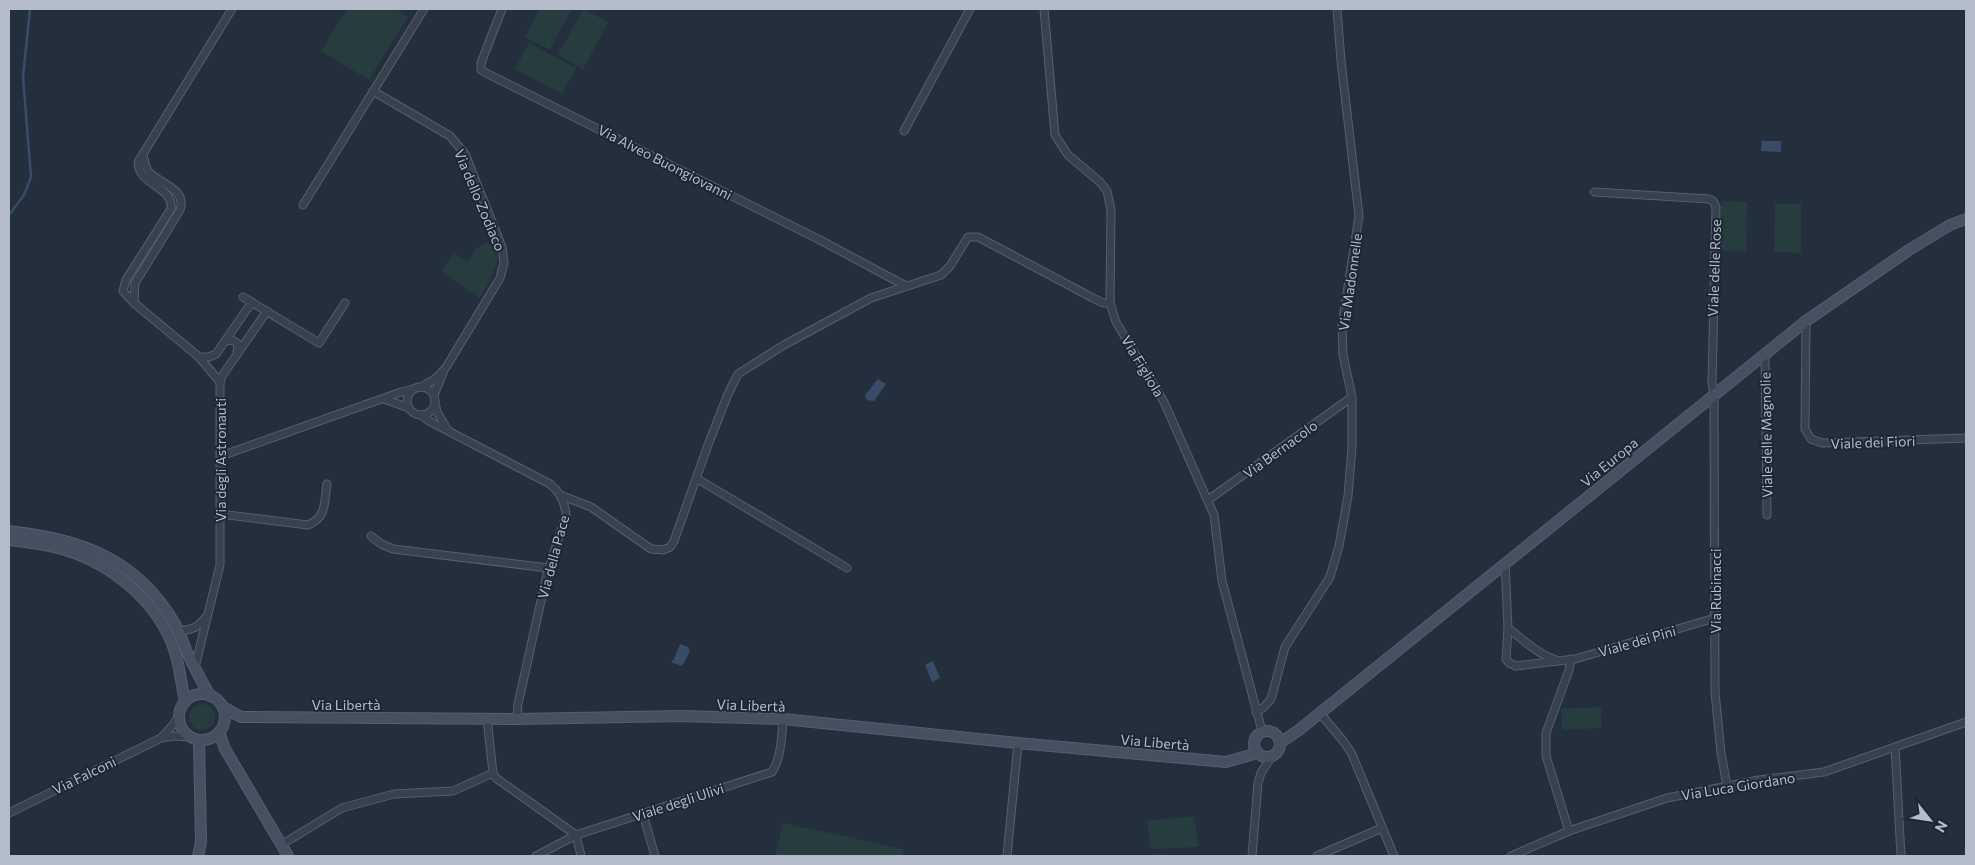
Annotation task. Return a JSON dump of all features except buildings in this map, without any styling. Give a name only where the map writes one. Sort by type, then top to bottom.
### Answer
[{"type":"street","name":"Via degli Astronauti","points":[[194,667],[220,565],[220,382],[199,357],[134,303],[123,291],[126,280],[166,218],[171,209],[172,202],[165,193],[141,174],[138,162],[232,9]]},
{"type":"street","points":[[303,205],[424,9]]},
{"type":"street","name":"Via Alveo Buongiovanni","points":[[502,9],[481,63],[481,70],[820,240],[906,286]]},
{"type":"street","points":[[904,131],[970,9]]},
{"type":"street","name":"Via Figliola","points":[[1044,9],[1055,135],[1068,155],[1100,182],[1107,192],[1110,201],[1110,303],[1116,322],[1164,402],[1214,515],[1222,581],[1262,731]]},
{"type":"street","name":"Via Madonnelle","points":[[1256,712],[1271,699],[1286,647],[1330,577],[1339,546],[1348,496],[1352,447],[1352,397],[1342,355],[1342,326],[1359,216],[1341,61],[1337,9]]},
{"type":"street","name":"Via dello Zodiaco","points":[[373,91],[443,132],[459,145],[465,154],[504,255],[503,270],[500,278],[445,369],[436,378],[421,387]]},
{"type":"street","name":"Viale delle Rose","points":[[1594,192],[1709,199],[1713,201],[1716,207],[1712,328],[1712,383],[1714,395]]},
{"type":"street","points":[[1954,224],[1966,213]]},
{"type":"street","name":"Via Europa","points":[[1280,743],[1299,730],[1806,321],[1909,250],[1966,219]]},
{"type":"street","points":[[560,494],[591,507],[651,549],[659,551],[667,549],[674,541],[728,394],[738,374],[784,345],[871,298],[945,272],[968,236],[972,236],[1103,303],[1110,303]]},
{"type":"street","points":[[243,297],[319,343],[345,303]]},
{"type":"street","points":[[199,357],[209,357],[216,354],[252,302]]},
{"type":"street","points":[[220,382],[222,376],[266,311]]},
{"type":"street","name":"Viale dei Fiori","points":[[1806,321],[1805,429],[1811,440],[1822,443],[1966,438]]},
{"type":"street","points":[[225,341],[232,340],[238,344],[237,354]]},
{"type":"street","name":"Viale delle Magnolie","points":[[1765,354],[1768,515]]},
{"type":"street","points":[[421,415],[432,410],[445,369]]},
{"type":"street","points":[[220,456],[401,392],[421,387],[429,389],[447,429]]},
{"type":"street","points":[[409,408],[408,396],[413,389]]},
{"type":"street","name":"Via Rubinacci","points":[[1714,395],[1715,692],[1721,753],[1727,786]]},
{"type":"street","name":"Via Bernacolo","points":[[1208,500],[1352,397]]},
{"type":"street","name":"Via della Pace","points":[[384,399],[409,408],[412,412],[421,415],[550,484],[560,494],[565,505],[566,515],[548,568],[518,704],[517,719]]},
{"type":"street","points":[[696,478],[847,568]]},
{"type":"street","points":[[220,514],[308,525],[320,518],[322,514],[327,484]]},
{"type":"street","points":[[9,531],[40,535],[74,543],[118,562],[152,593],[178,630],[194,667],[210,696]]},
{"type":"street","points":[[371,536],[381,544],[393,549],[548,568]]},
{"type":"street","points":[[9,540],[38,543],[65,550],[112,572],[131,587],[153,610],[165,629],[174,650],[185,701],[179,715],[181,728],[194,739],[201,842],[198,856]]},
{"type":"street","name":"Viale dei Pini","points":[[1505,563],[1508,628],[1506,659],[1516,666],[1571,659],[1634,643],[1715,618]]},
{"type":"street","points":[[178,630],[188,631],[194,629],[207,614]]},
{"type":"street","points":[[1508,628],[1528,645],[1549,658],[1559,661]]},
{"type":"street","points":[[1569,831],[1546,756],[1546,733],[1569,670],[1571,659]]},
{"type":"street","points":[[185,701],[198,694],[216,699],[222,707],[224,722],[221,730],[226,749],[288,856]]},
{"type":"street","name":"Via Libertà","points":[[222,707],[241,717],[517,719],[681,716],[783,720],[1226,762],[1258,753]]},
{"type":"street","points":[[1319,712],[1350,752],[1394,856]]},
{"type":"street","name":"Via Falconi","points":[[161,738],[179,715]]},
{"type":"street","points":[[194,739],[213,737],[241,717]]},
{"type":"street","points":[[487,718],[493,773],[496,778],[576,835],[581,856]]},
{"type":"street","name":"Viale degli Ulivi","points":[[536,856],[576,835],[772,772],[778,757],[783,720]]},
{"type":"street","name":"Via Luca Giordano","points":[[1511,856],[1569,831],[1667,798],[1727,786],[1824,772],[1966,722]]},
{"type":"street","points":[[1252,856],[1258,783],[1261,773],[1278,750],[1280,743],[1274,733],[1262,731],[1255,737],[1255,750],[1264,757],[1272,756]]},
{"type":"street","name":"Via Falconi","points":[[9,813],[161,738],[174,736],[194,739]]},
{"type":"street","points":[[1007,856],[1018,743]]},
{"type":"street","points":[[1895,747],[1901,856]]},
{"type":"street","points":[[281,844],[342,808],[394,794],[453,791],[493,773]]},
{"type":"street","points":[[643,814],[655,856]]},
{"type":"street","points":[[1317,856],[1382,828]]},
{"type":"green space","points":[[347,9],[395,9],[408,16],[369,80],[321,51]]},
{"type":"green space","points":[[540,9],[572,9],[549,50],[525,37]]},
{"type":"green space","points":[[583,9],[608,22],[583,69],[558,55]]},
{"type":"green space","points":[[529,43],[576,68],[562,94],[515,69]]},
{"type":"green space","points":[[1721,201],[1747,202],[1746,251],[1719,250]]},
{"type":"green space","points":[[1775,204],[1801,204],[1801,253],[1774,252]]},
{"type":"green space","points":[[485,243],[493,246],[497,251],[497,259],[492,277],[479,298],[442,271],[454,253],[468,262],[477,248]]},
{"type":"green space","points":[[202,704],[211,708],[215,717],[211,726],[202,730],[193,726],[189,717],[193,708]]},
{"type":"green space","points":[[1601,707],[1602,728],[1562,730],[1561,709]]},
{"type":"green space","points":[[1194,816],[1199,847],[1150,849],[1147,821]]},
{"type":"green space","points":[[783,823],[904,849],[902,856],[775,856]]},
{"type":"water","points":[[1762,141],[1781,141],[1781,152],[1761,151]]},
{"type":"water","points":[[878,379],[886,384],[874,401],[867,400],[865,395]]},
{"type":"water","points":[[680,644],[688,647],[690,651],[681,666],[671,662]]},
{"type":"water","points":[[933,661],[940,678],[932,682],[925,665]]},
{"type":"waterway","points":[[9,215],[24,195],[31,177],[23,77],[30,9]]}]
